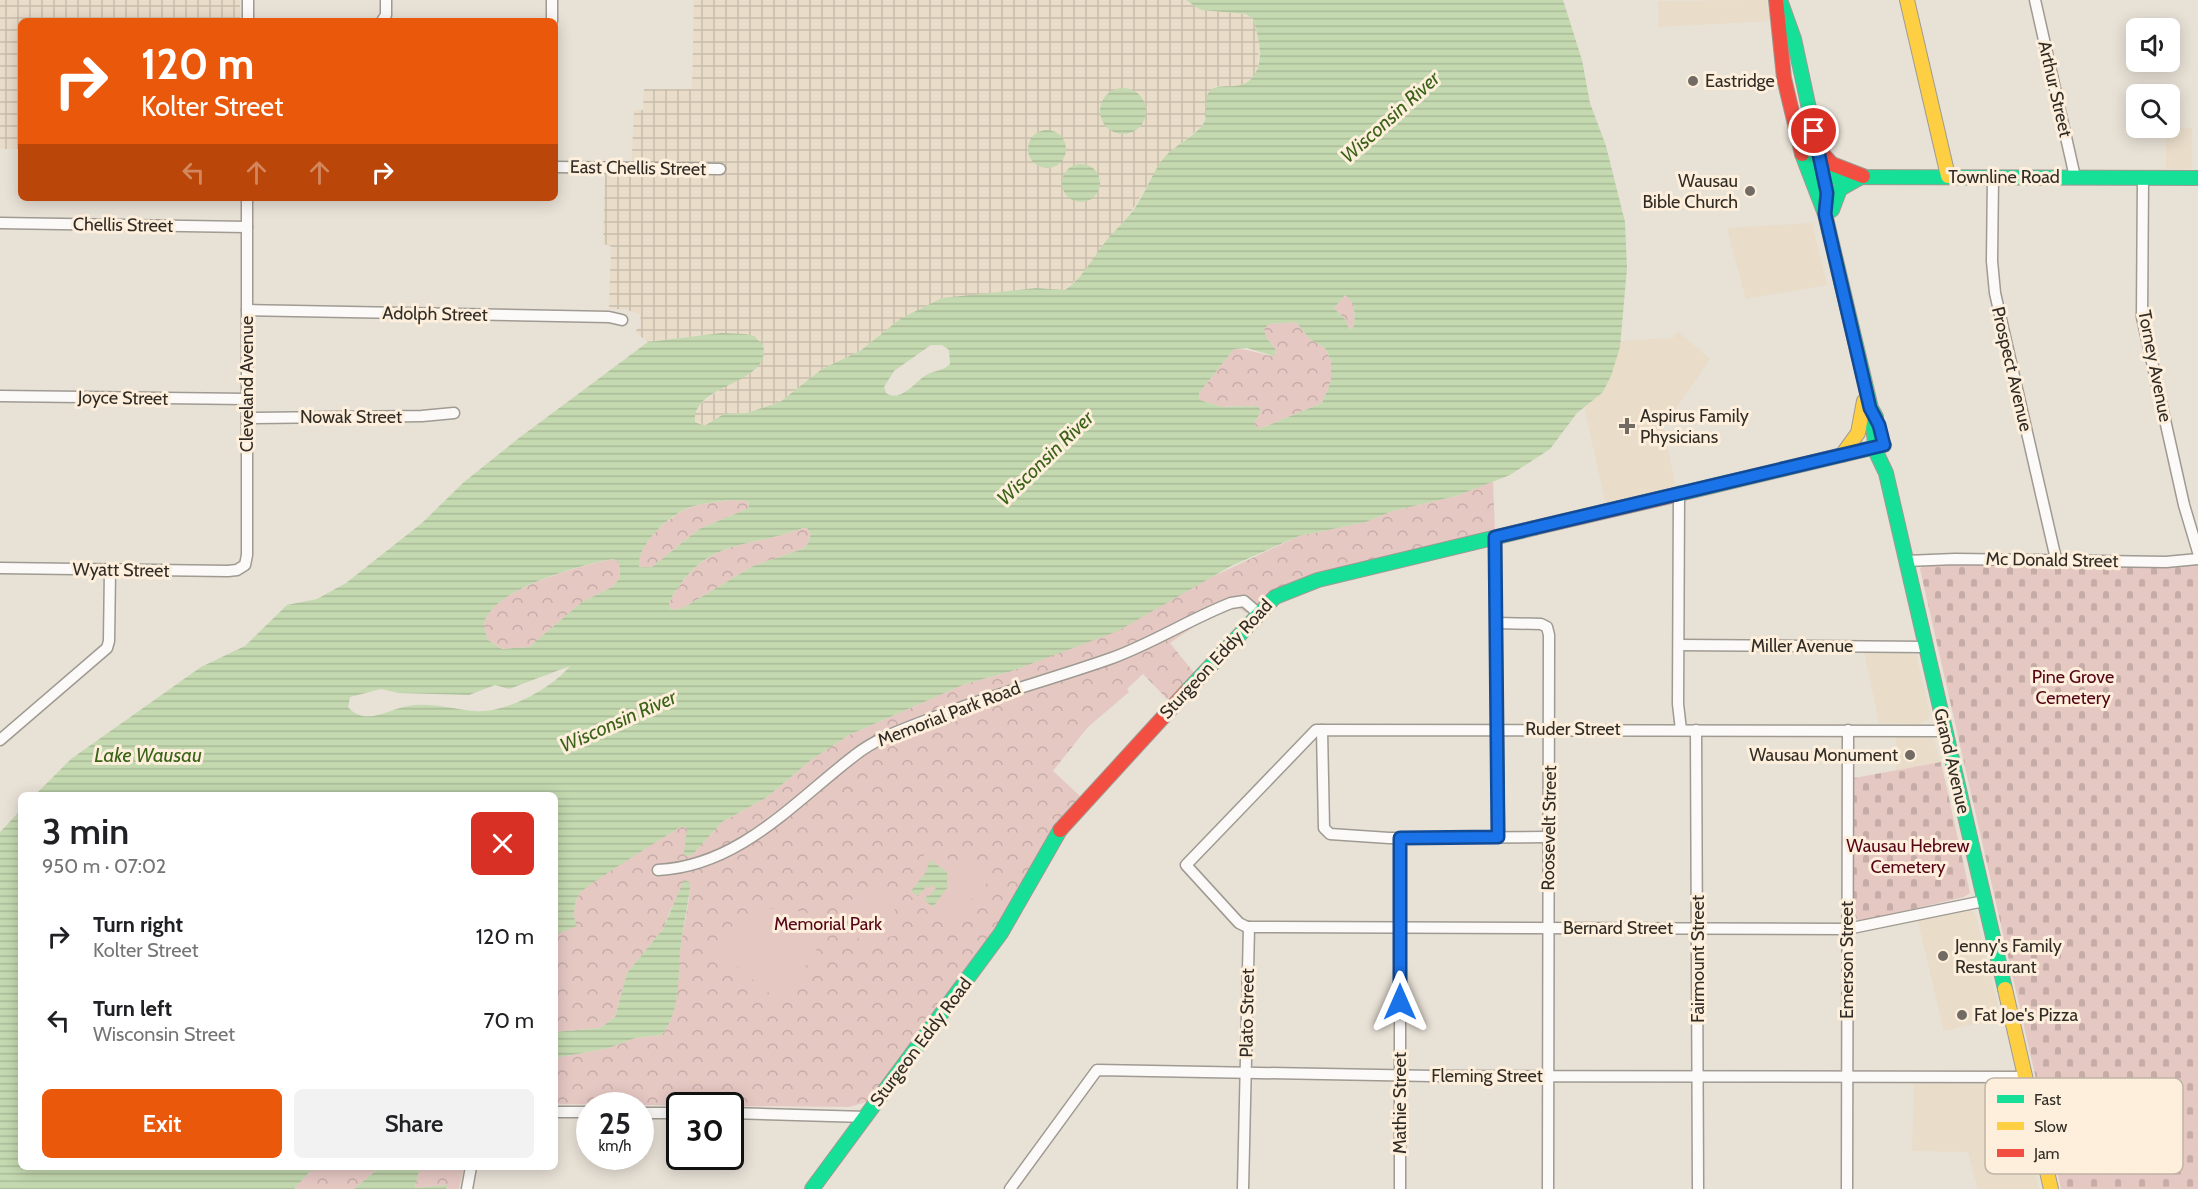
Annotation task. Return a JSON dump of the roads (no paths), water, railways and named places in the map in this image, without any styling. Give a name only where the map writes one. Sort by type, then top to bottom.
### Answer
[{"type":"street","points":[[248,0],[248,18]]},
{"type":"street","points":[[384,18],[386,0]]},
{"type":"street","points":[[552,0],[552,18]]},
{"type":"street","name":"Grand Avenue","points":[[1778,0],[1789,18],[1817,148],[1817,177]]},
{"type":"street","name":"Grand Avenue","points":[[1778,0],[1777,28],[1784,69],[1817,177],[1865,383],[1870,408],[1869,418],[1880,446],[1880,467],[1886,473],[2025,1077]]},
{"type":"street","points":[[1907,0],[1948,176]]},
{"type":"street","name":"Arthur Street","points":[[2035,0],[2075,177]]},
{"type":"street","points":[[1817,148],[1832,164],[1863,176]]},
{"type":"street","name":"East Chellis Street","points":[[558,167],[720,169]]},
{"type":"street","points":[[1826,219],[1840,189],[1863,176]]},
{"type":"street","name":"Townline Road","points":[[1817,177],[2198,178]]},
{"type":"street","name":"Prospect Avenue","points":[[1993,177],[1992,254],[1995,293],[2056,559]]},
{"type":"street","name":"Torney Avenue","points":[[2143,177],[2142,317],[2184,505],[2198,552]]},
{"type":"street","name":"Cleveland Avenue","points":[[241,568],[245,565],[247,555],[247,201]]},
{"type":"street","name":"Chellis Street","points":[[0,223],[247,226]]},
{"type":"street","name":"Adolph Street","points":[[247,310],[609,317],[622,320]]},
{"type":"street","points":[[1842,454],[1855,440],[1859,431],[1865,383]]},
{"type":"street","name":"Joyce Street","points":[[0,396],[247,399]]},
{"type":"street","name":"Nowak Street","points":[[247,417],[422,416],[454,413]]},
{"type":"street","name":"Sturgeon Eddy Road","points":[[812,1189],[1000,935],[1050,845],[1070,815],[1258,613],[1279,594],[1297,586],[1495,537],[1880,446]]},
{"type":"street","points":[[1679,492],[1678,704],[1681,730]]},
{"type":"street","points":[[1495,537],[1498,837]]},
{"type":"street","name":"Mc Donald Street","points":[[1906,561],[2056,559],[2166,562],[2198,559]]},
{"type":"street","name":"Wyatt Street","points":[[0,568],[228,571],[241,568]]},
{"type":"street","points":[[0,740],[107,648],[110,570]]},
{"type":"street","name":"Memorial Park Road","points":[[658,870],[696,865],[749,839],[788,811],[853,756],[896,732],[959,707],[1114,657],[1231,603],[1244,601],[1258,613]]},
{"type":"street","name":"Roosevelt Street","points":[[1497,623],[1541,624],[1548,628],[1550,729],[1548,1189]]},
{"type":"street","name":"Miller Avenue","points":[[1679,645],[1926,647]]},
{"type":"street","points":[[1249,927],[1239,923],[1186,865],[1316,730],[1322,730],[1323,811],[1327,832],[1335,836],[1548,837]]},
{"type":"street","name":"Ruder Street","points":[[1322,730],[1945,731]]},
{"type":"street","name":"Fairmount Street","points":[[1696,730],[1698,1189]]},
{"type":"street","name":"Emerson Street","points":[[1847,1189],[1848,730]]},
{"type":"street","name":"Mathie Street","points":[[1400,838],[1400,1189]]},
{"type":"street","name":"Bernard Street","points":[[1249,927],[1847,929],[1984,901]]},
{"type":"street","name":"Plato Street","points":[[1243,1189],[1249,927]]},
{"type":"street","name":"Fleming Street","points":[[1010,1189],[1097,1070],[1401,1076],[2025,1077]]},
{"type":"street","points":[[558,1112],[576,1112]]},
{"type":"street","points":[[744,1113],[866,1117]]},
{"type":"street","points":[[467,1189],[470,1170]]},
{"type":"street","name":"Grand Avenue","points":[[2048,1174],[2051,1189]]},
{"type":"water","points":[[1186,0],[1563,0],[1582,60],[1590,103],[1606,146],[1625,222],[1627,268],[1620,347],[1611,376],[1603,392],[1577,413],[1550,449],[1510,475],[1456,496],[1393,511],[1366,522],[1299,536],[1231,566],[1118,631],[1012,671],[965,684],[849,735],[811,760],[766,798],[722,822],[692,855],[685,856],[687,829],[682,826],[584,889],[579,894],[575,906],[577,926],[558,934],[558,792],[38,792],[71,759],[201,667],[245,646],[287,605],[317,599],[346,583],[422,523],[464,482],[519,438],[648,342],[721,333],[754,336],[763,345],[763,358],[756,368],[745,377],[705,399],[697,409],[695,422],[704,426],[724,414],[747,413],[780,402],[822,369],[860,351],[900,319],[942,298],[1036,288],[1065,290],[1082,275],[1107,240],[1134,209],[1163,159],[1202,126],[1206,118],[1206,99],[1209,92],[1213,88],[1245,83],[1256,72],[1260,60],[1258,38],[1253,19],[1246,14],[1201,10]],"holes":[[[1345,295],[1352,302],[1354,310],[1353,329],[1349,328],[1345,319],[1334,308]],[[1296,322],[1310,339],[1325,348],[1331,361],[1331,381],[1322,403],[1259,429],[1254,424],[1261,411],[1258,406],[1222,407],[1200,400],[1199,393],[1234,349],[1247,348],[1274,356],[1276,350],[1266,337],[1264,329],[1269,324]],[[931,345],[942,345],[949,350],[950,364],[928,374],[908,390],[897,395],[886,393],[884,387],[894,371]],[[730,500],[748,501],[749,508],[699,529],[652,567],[639,567],[643,549],[672,517],[688,508]],[[803,528],[807,528],[811,534],[807,545],[802,549],[753,566],[683,608],[671,610],[669,602],[683,581],[697,566],[711,556],[743,544]],[[613,559],[619,562],[620,578],[612,587],[582,602],[529,647],[502,649],[488,640],[484,626],[489,613],[501,601],[518,590],[539,581],[582,566]],[[570,666],[539,692],[498,709],[473,711],[416,705],[377,715],[362,716],[348,707],[350,697],[381,689],[399,693],[469,695],[495,685],[509,689]]]},
{"type":"water","points":[[1123,88],[1139,95],[1146,111],[1139,127],[1123,134],[1107,127],[1100,111],[1107,95]]},
{"type":"water","points":[[1047,130],[1060,136],[1066,149],[1060,162],[1047,168],[1034,162],[1028,149],[1034,136]]},
{"type":"water","points":[[1081,164],[1094,170],[1100,183],[1094,196],[1081,202],[1068,196],[1062,183],[1068,170]]},
{"type":"water","points":[[18,813],[18,1170],[311,1170],[294,1189],[0,1189],[0,832]]},
{"type":"water","points":[[930,860],[947,872],[947,888],[933,907],[925,901],[927,895],[929,896],[936,888],[932,885],[929,888],[927,886],[918,896],[911,891],[926,872]]},
{"type":"water","points":[[684,880],[690,882],[681,945],[677,996],[672,1016],[662,1035],[635,1038],[609,1048],[558,1057],[558,1032],[600,1028],[615,1017],[627,973],[663,929]]},
{"type":"water","points":[[376,1170],[419,1170],[415,1188],[448,1185],[446,1189],[354,1189]]},
{"type":"place","name":"Eastridge","points":[[1693,81]]},
{"type":"place","name":"Wausau Bible Church","points":[[1750,191]]},
{"type":"place","name":"Aspirus Family Physicians","points":[[1627,426]]},
{"type":"place","name":"Wausau Monument","points":[[1910,755]]},
{"type":"place","name":"Jenny's Family Restaurant","points":[[1943,956]]},
{"type":"place","name":"Fat Joe's Pizza","points":[[1962,1015]]},
{"type":"water label","name":"Wisconsin River","points":[[1390,117]]},
{"type":"water label","name":"Wisconsin River","points":[[1045,458]]},
{"type":"water label","name":"Wisconsin River","points":[[618,721]]},
{"type":"water label","name":"Lake Wausau","points":[[148,755]]},
{"type":"park label","name":"Pine Grove Cemetery","points":[[2073,687]]},
{"type":"park label","name":"Wausau Hebrew Cemetery","points":[[1908,856]]},
{"type":"park label","name":"Memorial Park","points":[[828,924]]}]
